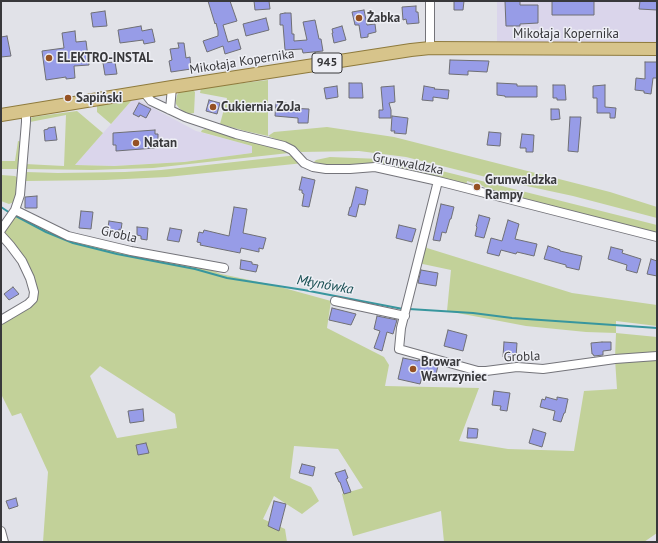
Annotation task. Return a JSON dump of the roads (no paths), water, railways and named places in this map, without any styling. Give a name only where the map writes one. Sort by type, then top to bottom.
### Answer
[{"type":"main road","name":"Mikołaja Kopernika","points":[[1,115],[143,91],[430,48],[657,49]]},
{"type":"street","points":[[430,1],[430,48]]},
{"type":"street","points":[[170,110],[172,87]]},
{"type":"street","name":"Grunwaldzka","points":[[143,91],[151,101],[170,110],[236,134],[284,146],[292,150],[304,163],[313,167],[326,169],[375,167],[438,181],[657,237]]},
{"type":"street","points":[[1,230],[15,210],[20,195],[26,111]]},
{"type":"street","name":"Grobla","points":[[438,181],[401,328],[399,349],[486,372],[517,367],[543,369],[615,359],[657,356]]},
{"type":"street","name":"Grobla","points":[[15,210],[68,236],[131,251],[224,268]]},
{"type":"street","points":[[1,235],[22,261],[30,278],[34,292],[33,299],[28,304],[1,320]]},
{"type":"street","points":[[335,301],[405,316]]},
{"type":"street","points":[[1,531],[4,542]]},
{"type":"waterway","name":"Młynówka","points":[[1,207],[10,213]]},
{"type":"waterway","name":"Młynówka","points":[[14,215],[46,232],[73,243],[117,254],[195,269],[227,278],[304,290],[403,309]]},
{"type":"waterway","name":"Młynówka","points":[[409,309],[657,328]]},
{"type":"place","name":"Żabka","points":[[359,18]]},
{"type":"place","name":"ELEKTRO-INSTAL","points":[[49,58]]},
{"type":"place","name":"Sapiński","points":[[68,98]]},
{"type":"place","name":"Cukiernia ZoJa","points":[[213,107]]},
{"type":"place","name":"Natan","points":[[136,143]]},
{"type":"place","name":"Grunwaldzka Rampy","points":[[477,187]]},
{"type":"place","name":"Browar Wawrzyniec","points":[[413,369]]}]
